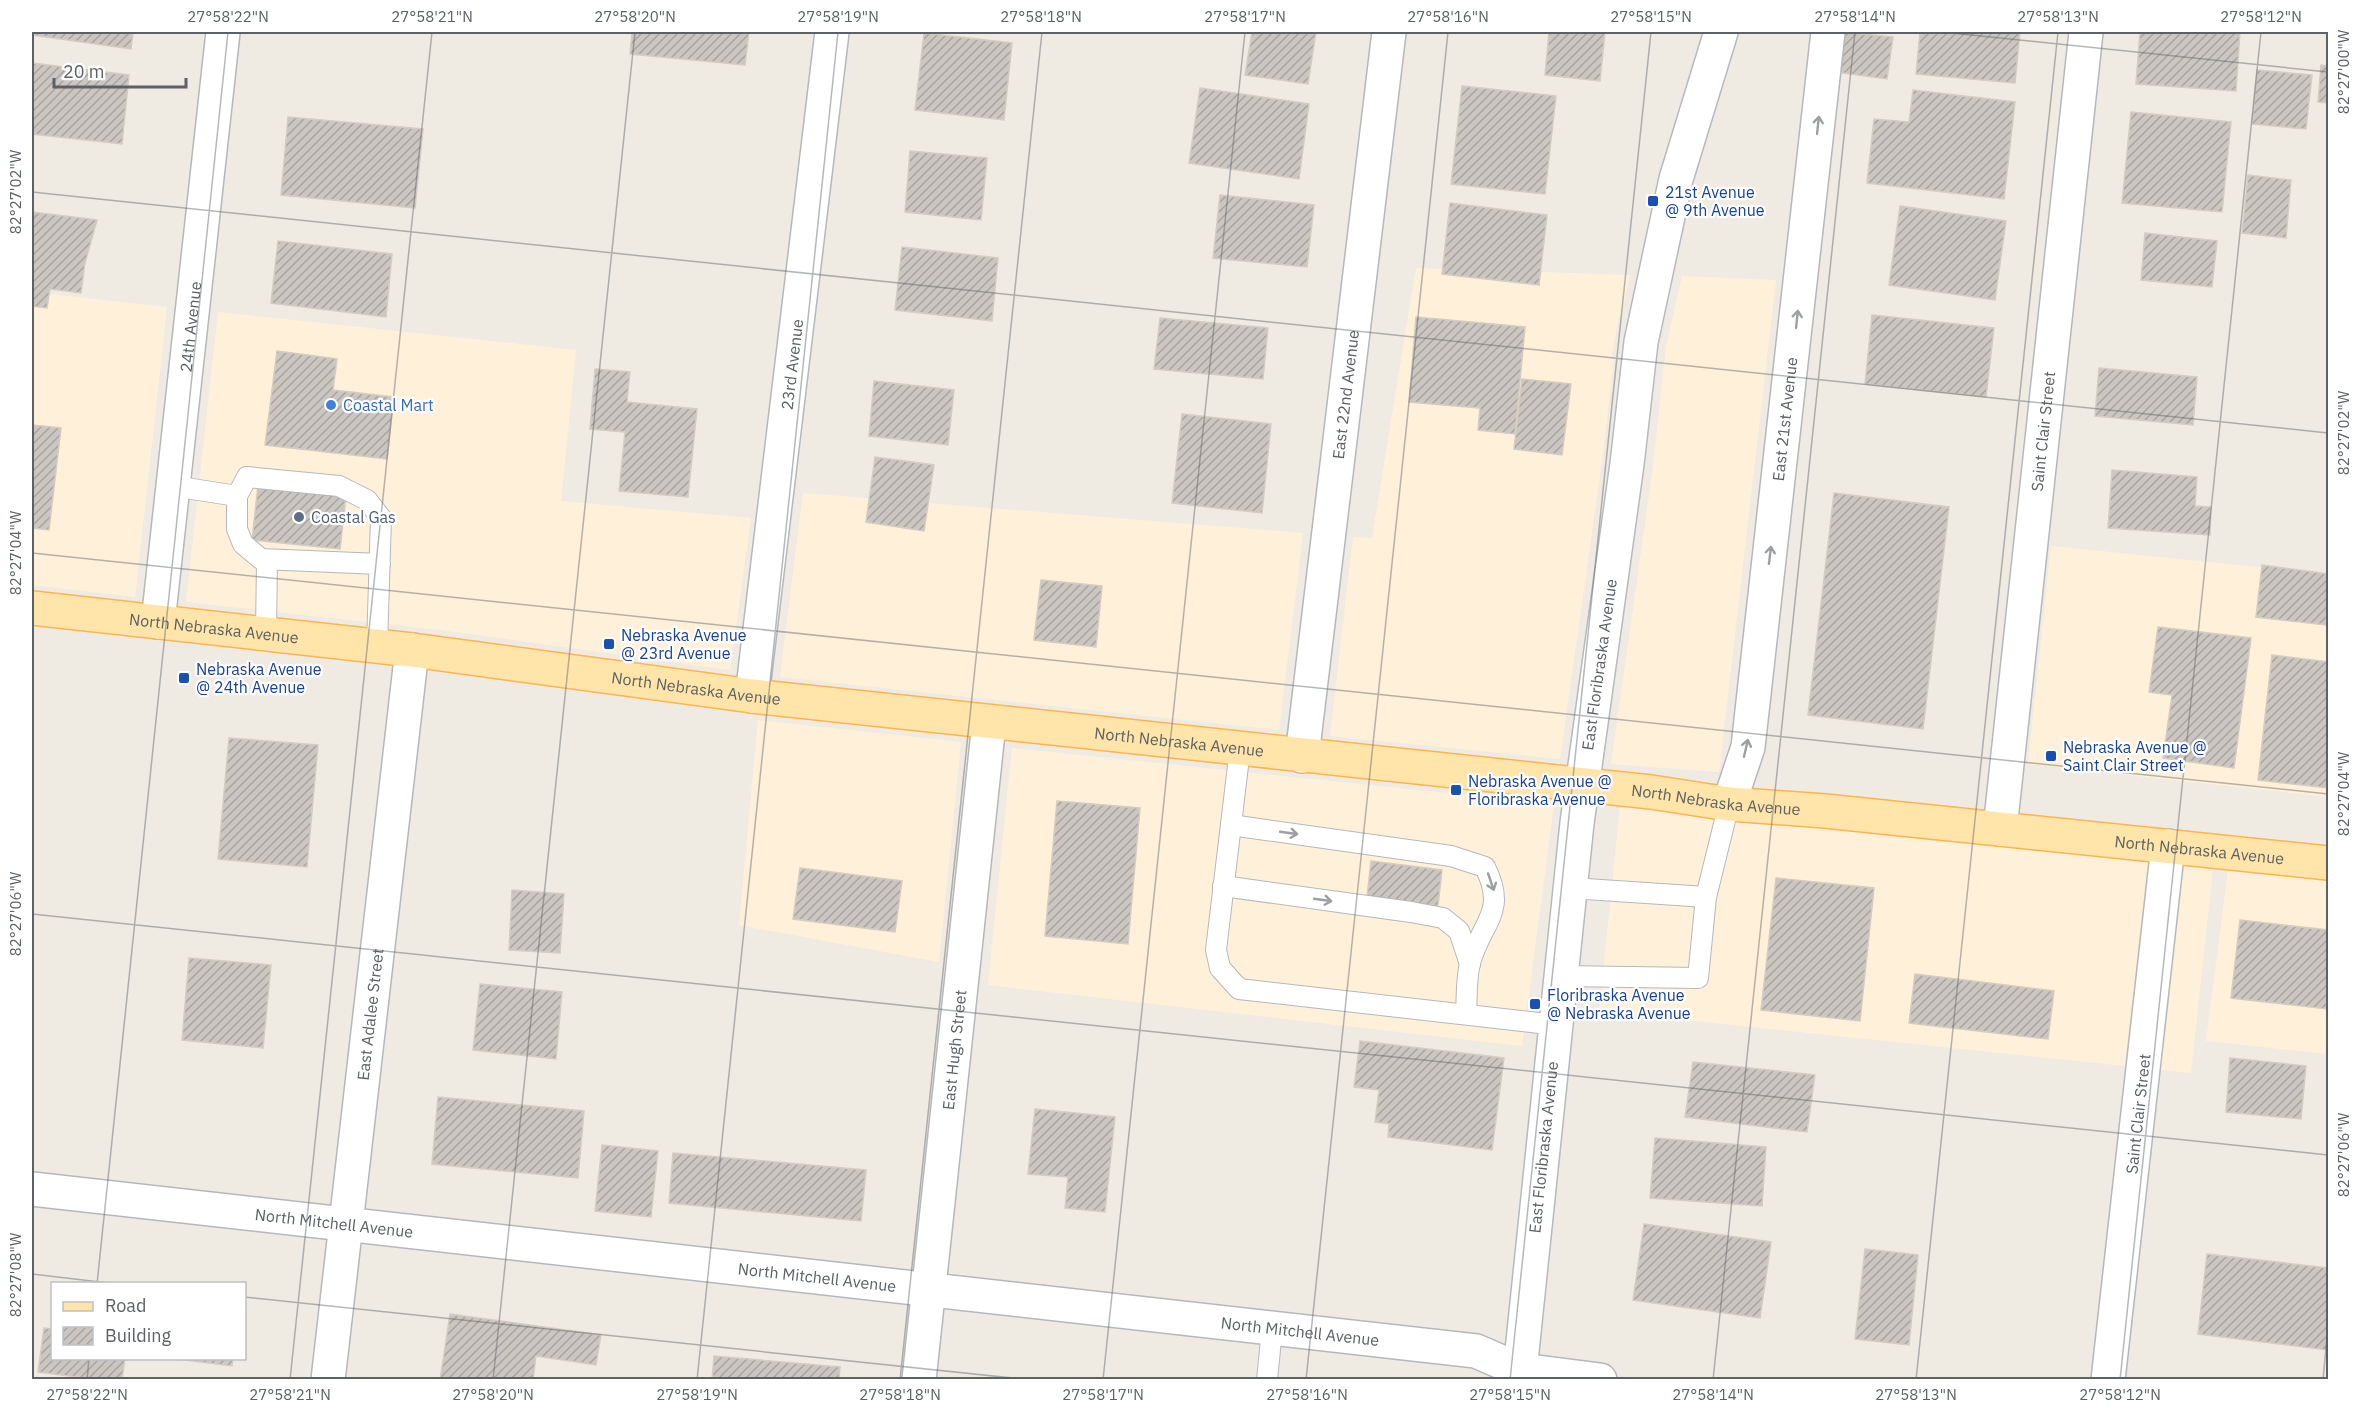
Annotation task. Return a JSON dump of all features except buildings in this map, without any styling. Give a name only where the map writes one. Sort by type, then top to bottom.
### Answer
[{"type":"main road","name":"North Nebraska Avenue","points":[[32,608],[412,650],[752,696],[989,723],[1582,785],[1729,804],[1825,811],[2328,863]]},
{"type":"street","name":"24th Avenue","points":[[158,622],[223,32]]},
{"type":"street","name":"23rd Avenue","points":[[752,696],[832,32]]},
{"type":"street","name":"East 22nd Avenue","points":[[1302,756],[1389,32]]},
{"type":"street","name":"East Floribraska Avenue","points":[[1520,1375],[1582,785],[1628,464],[1641,342],[1676,179],[1721,32]]},
{"type":"street","name":"East 21st Avenue","points":[[1729,804],[1748,747],[1828,32]]},
{"type":"street","name":"Saint Clair Street","points":[[2000,829],[2086,32]]},
{"type":"street","name":"East Adalee Street","points":[[328,1380],[412,650]]},
{"type":"street","name":"East Hugh Street","points":[[919,1380],[989,723]]},
{"type":"street","name":"Saint Clair Street","points":[[2108,1380],[2168,846]]},
{"type":"street","name":"North Mitchell Avenue","points":[[32,1189],[1476,1351],[1520,1375],[1600,1380]]},
{"type":"lane","points":[[377,646],[380,564],[381,518],[367,500],[339,486],[247,477],[237,496],[237,529],[243,544],[261,559],[380,564]]},
{"type":"lane","points":[[173,486],[237,496]]},
{"type":"lane","points":[[266,634],[267,560]]},
{"type":"lane","points":[[1240,749],[1215,950],[1220,968],[1239,989],[1557,1025]]},
{"type":"lane","points":[[1562,976],[1698,978],[1706,897],[1729,804]]},
{"type":"lane","points":[[1231,825],[1451,856],[1485,867],[1494,886],[1492,913],[1470,963],[1466,1014]]},
{"type":"lane","points":[[1223,886],[1443,918],[1459,931],[1470,963]]},
{"type":"lane","points":[[1571,888],[1706,897]]},
{"type":"lane","points":[[1267,1380],[1272,1329]]},
{"type":"shaded area","points":[[1416,268],[1630,275],[1611,359],[1614,359],[1602,461],[1560,759],[1330,736],[1353,537],[1372,538]]},
{"type":"shaded area","points":[[1682,276],[1776,280],[1719,772],[1611,764],[1653,467],[1666,346]]},
{"type":"shaded area","points":[[32,292],[167,307],[135,597],[32,585]]},
{"type":"shaded area","points":[[218,312],[576,350],[561,501],[751,518],[730,670],[441,630],[186,602]]},
{"type":"shaded area","points":[[803,493],[1303,533],[1279,730],[780,677]]},
{"type":"shaded area","points":[[2051,546],[2328,574],[2328,797],[2028,764]]},
{"type":"shaded area","points":[[758,720],[961,742],[939,962],[739,925]]},
{"type":"shaded area","points":[[1012,748],[1554,804],[1522,1046],[988,985]]},
{"type":"shaded area","points":[[1621,796],[2214,858],[2191,1073],[1599,1011]]},
{"type":"shaded area","points":[[2230,854],[2328,864],[2328,1054],[2206,1041]]},
{"type":"place","name":"21st Avenue @ 9th Avenue","points":[[1653,201]]},
{"type":"place","name":"Coastal Mart","points":[[331,405]]},
{"type":"place","name":"Coastal Gas","points":[[299,517]]},
{"type":"place","name":"Nebraska Avenue @ 23rd Avenue","points":[[609,644]]},
{"type":"place","name":"Nebraska Avenue @ 24th Avenue","points":[[184,678]]},
{"type":"place","name":"Nebraska Avenue @ Saint Clair Street","points":[[2051,756]]},
{"type":"place","name":"Nebraska Avenue @ Floribraska Avenue","points":[[1456,790]]},
{"type":"place","name":"Floribraska Avenue @ Nebraska Avenue","points":[[1535,1004]]}]
